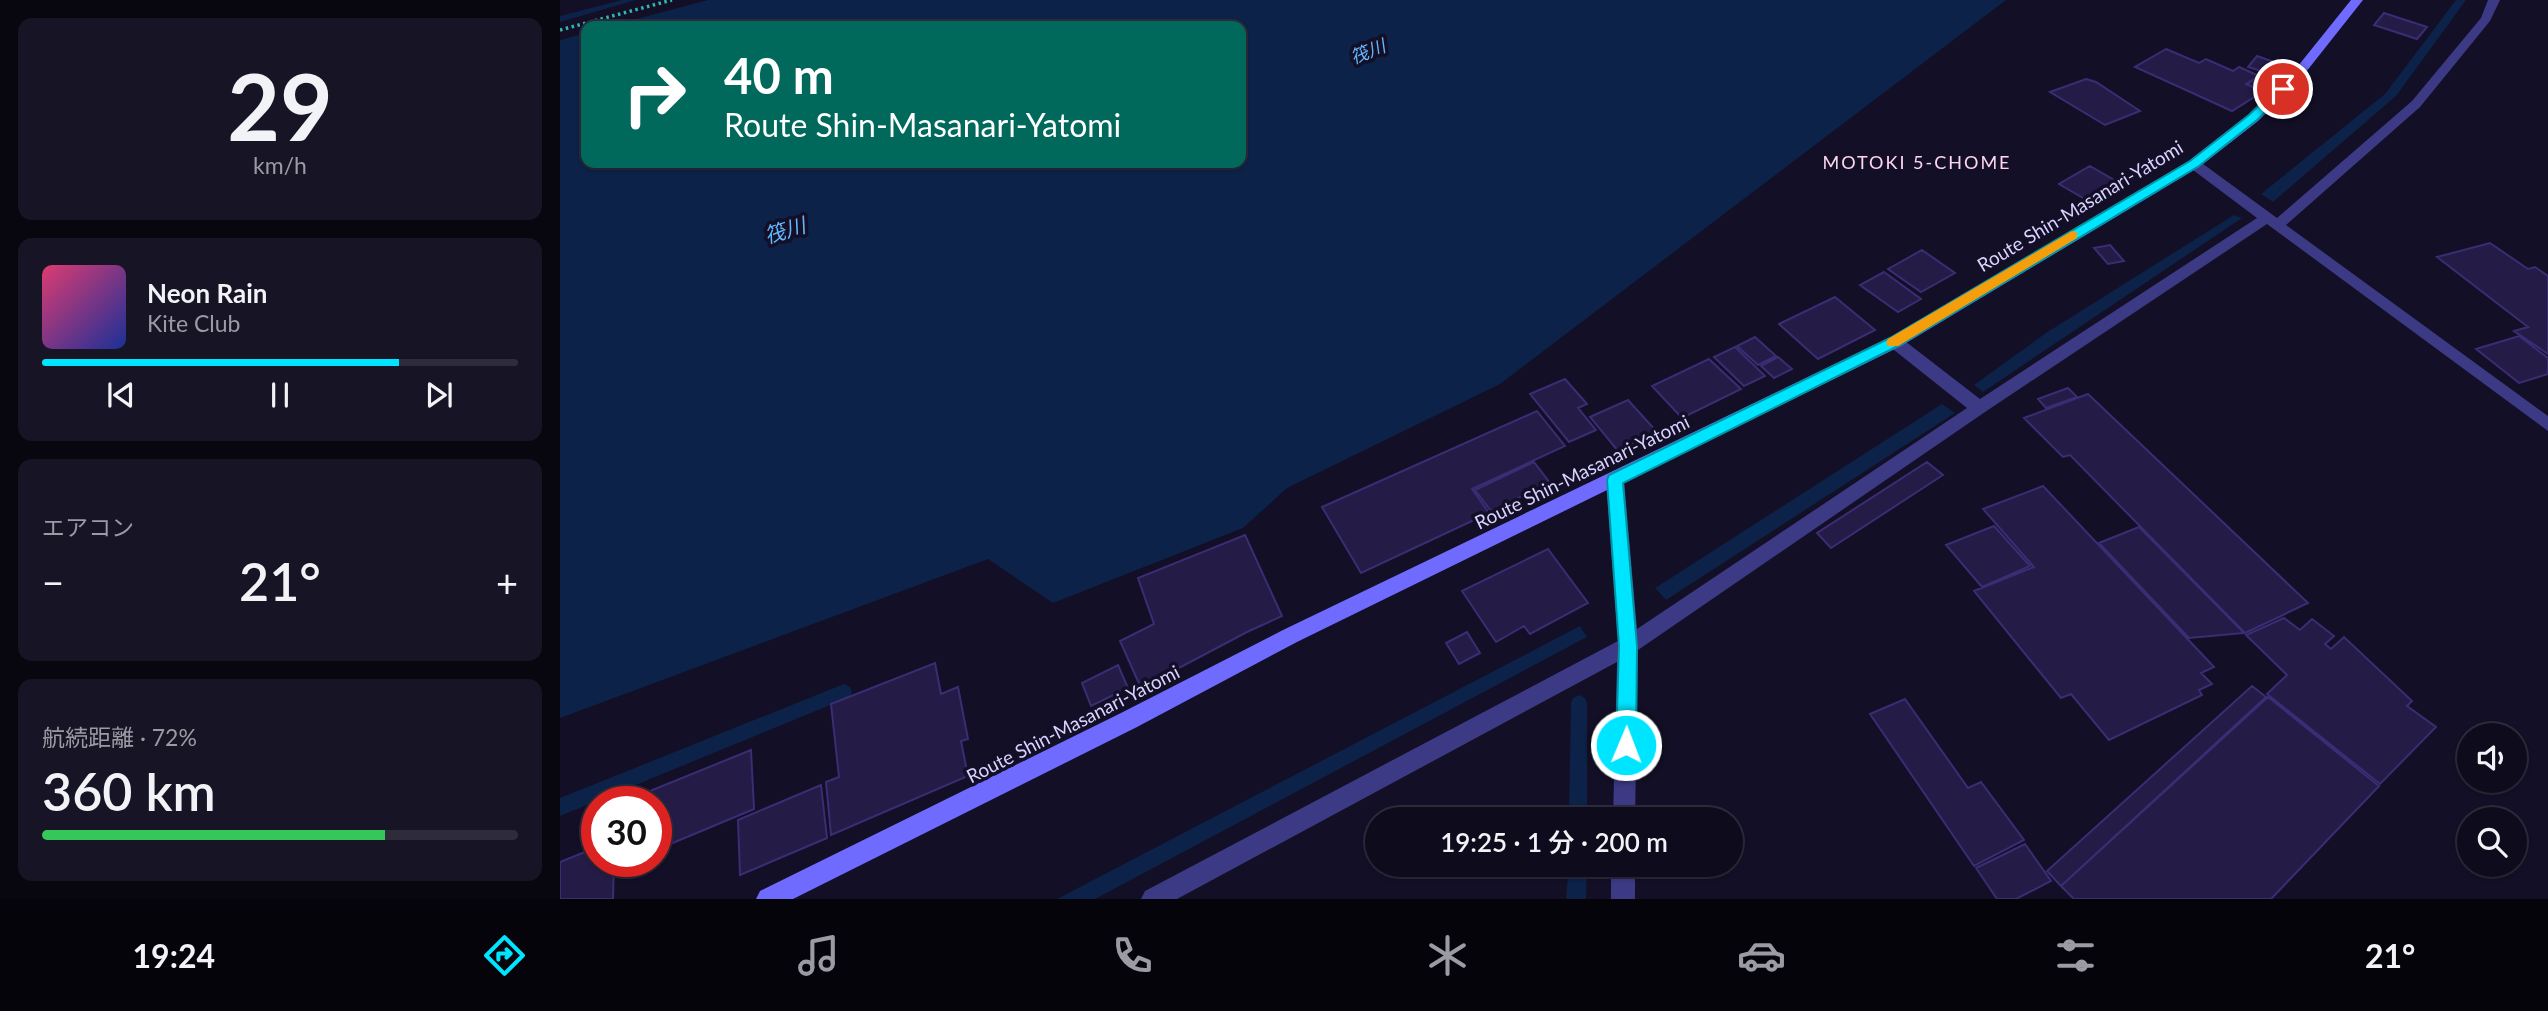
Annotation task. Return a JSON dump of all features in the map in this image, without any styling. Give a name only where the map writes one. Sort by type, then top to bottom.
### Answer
[{"type":"main road","name":"Route Shin-Masanari-Yatomi","points":[[768,899],[1129,720],[1290,636],[1895,342],[2194,164],[2253,118],[2298,74],[2357,0]]},
{"type":"street","points":[[1153,899],[1628,646],[1979,408],[2273,221],[2416,104],[2486,19],[2494,0]]},
{"type":"street","points":[[2194,164],[2548,425]]},
{"type":"street","points":[[1895,342],[1979,408]]},
{"type":"street","points":[[1615,480],[1628,646],[1624,807]]},
{"type":"street","points":[[1623,877],[1623,899]]},
{"type":"path","points":[[594,21],[672,0]]},
{"type":"path","points":[[560,30],[581,24]]},
{"type":"water","name":"筏川","points":[[708,0],[2006,0],[1500,384],[1287,488],[1243,528],[1053,603],[988,559],[560,718],[560,40],[581,34],[581,168],[1246,168],[1246,21],[629,21]]},
{"type":"water","points":[[2456,0],[2466,0],[2396,96],[2273,202],[2261,194],[2385,94]]},
{"type":"water","points":[[2234,215],[2242,218],[1983,392],[1974,385],[2046,333]]},
{"type":"water","points":[[1942,404],[1955,413],[1666,600],[1655,588]]},
{"type":"water","points":[[1580,626],[1587,637],[1095,899],[1057,899]]},
{"type":"building","points":[[2384,13],[2427,27],[2417,39],[2374,25]]},
{"type":"building","points":[[2166,49],[2199,63],[2206,59],[2233,71],[2239,67],[2259,76],[2246,84],[2262,92],[2232,111],[2135,67]]},
{"type":"building","points":[[2257,56],[2277,63],[2268,73],[2248,67]]},
{"type":"building","points":[[2261,76],[2273,81],[2259,90],[2247,84]]},
{"type":"building","points":[[2086,79],[2096,82],[2140,111],[2105,125],[2050,92]]},
{"type":"building","points":[[2090,166],[2116,181],[2085,199],[2059,184]]},
{"type":"building","points":[[2490,243],[2528,269],[2535,267],[2548,276],[2548,354],[2514,331],[2528,327],[2437,257]]},
{"type":"building","points":[[2110,245],[2124,261],[2108,264],[2094,248]]},
{"type":"building","points":[[1922,250],[1955,273],[1921,292],[1888,269]]},
{"type":"building","points":[[1884,272],[1921,299],[1898,312],[1860,285]]},
{"type":"building","points":[[1835,297],[1875,330],[1818,359],[1779,324]]},
{"type":"building","points":[[2519,336],[2548,358],[2548,374],[2519,383],[2476,349]]},
{"type":"building","points":[[1755,337],[1776,356],[1758,365],[1737,346]]},
{"type":"building","points":[[1735,347],[1765,376],[1744,386],[1714,357]]},
{"type":"building","points":[[1778,357],[1792,369],[1774,378],[1761,366]]},
{"type":"building","points":[[1709,359],[1741,389],[1682,418],[1652,386]]},
{"type":"building","points":[[1565,379],[1587,404],[1578,408],[1596,430],[1569,442],[1530,394]]},
{"type":"building","points":[[2068,388],[2077,397],[2046,408],[2038,399]]},
{"type":"building","points":[[2088,394],[2308,603],[2245,633],[2070,455],[2063,457],[2024,418]]},
{"type":"building","points":[[1628,400],[1657,432],[1618,451],[1590,417]]},
{"type":"building","points":[[1537,411],[1565,446],[1472,489],[1489,513],[1361,573],[1322,507]]},
{"type":"building","points":[[1534,462],[1550,483],[1491,511],[1475,490]]},
{"type":"building","points":[[1927,462],[1943,475],[1831,548],[1817,533]]},
{"type":"building","points":[[2043,486],[2214,667],[2201,673],[2212,684],[2199,690],[2202,695],[2109,740],[2071,694],[2061,698],[1974,591],[2034,567],[1983,509]]},
{"type":"building","points":[[1994,526],[2030,566],[1982,587],[1946,545]]},
{"type":"building","points":[[2139,527],[2244,633],[2189,638],[2099,543]]},
{"type":"building","points":[[1245,535],[1282,616],[1141,688],[1120,641],[1154,624],[1138,578]]},
{"type":"building","points":[[1548,549],[1588,603],[1530,634],[1524,626],[1496,642],[1462,591]]},
{"type":"building","points":[[2284,618],[2300,630],[2312,619],[2334,636],[2325,644],[2331,649],[2344,637],[2412,701],[2407,706],[2436,727],[2380,784],[2267,694],[2287,675],[2246,635]]},
{"type":"building","points":[[1467,632],[1480,653],[1459,664],[1446,643]]},
{"type":"building","points":[[935,663],[941,694],[958,687],[968,739],[961,741],[968,776],[831,835],[826,782],[839,777],[831,704]]},
{"type":"building","points":[[1118,665],[1128,688],[1091,706],[1082,683]]},
{"type":"building","points":[[2252,686],[2266,697],[2061,886],[2047,871]]},
{"type":"building","points":[[2268,697],[2379,786],[2271,899],[2074,899],[2061,886]]},
{"type":"building","points":[[1905,699],[1968,788],[1981,782],[2024,840],[1974,866],[1870,714]]},
{"type":"building","points":[[751,750],[754,809],[672,843],[672,786],[662,786]]},
{"type":"building","points":[[821,785],[827,838],[740,875],[738,820]]},
{"type":"building","points":[[2025,844],[2051,881],[2016,899],[1997,899],[1976,868]]},
{"type":"building","points":[[581,853],[581,877],[614,877],[613,899],[560,899],[560,862]]},
{"type":"waterway","points":[[560,19],[632,0]]},
{"type":"waterway","points":[[560,807],[844,692]]},
{"type":"waterway","points":[[1578,807],[1579,703]]},
{"type":"waterway","points":[[1576,899],[1577,877]]},
{"type":"slow traffic","points":[[1893,343],[2072,235]]},
{"type":"district","name":"MOTOKI 5-CHOME","points":[[1917,163]]},
{"type":"route","points":[[1626,745],[1628,646],[1615,480],[1895,342],[2194,164],[2253,118],[2283,89]]}]
